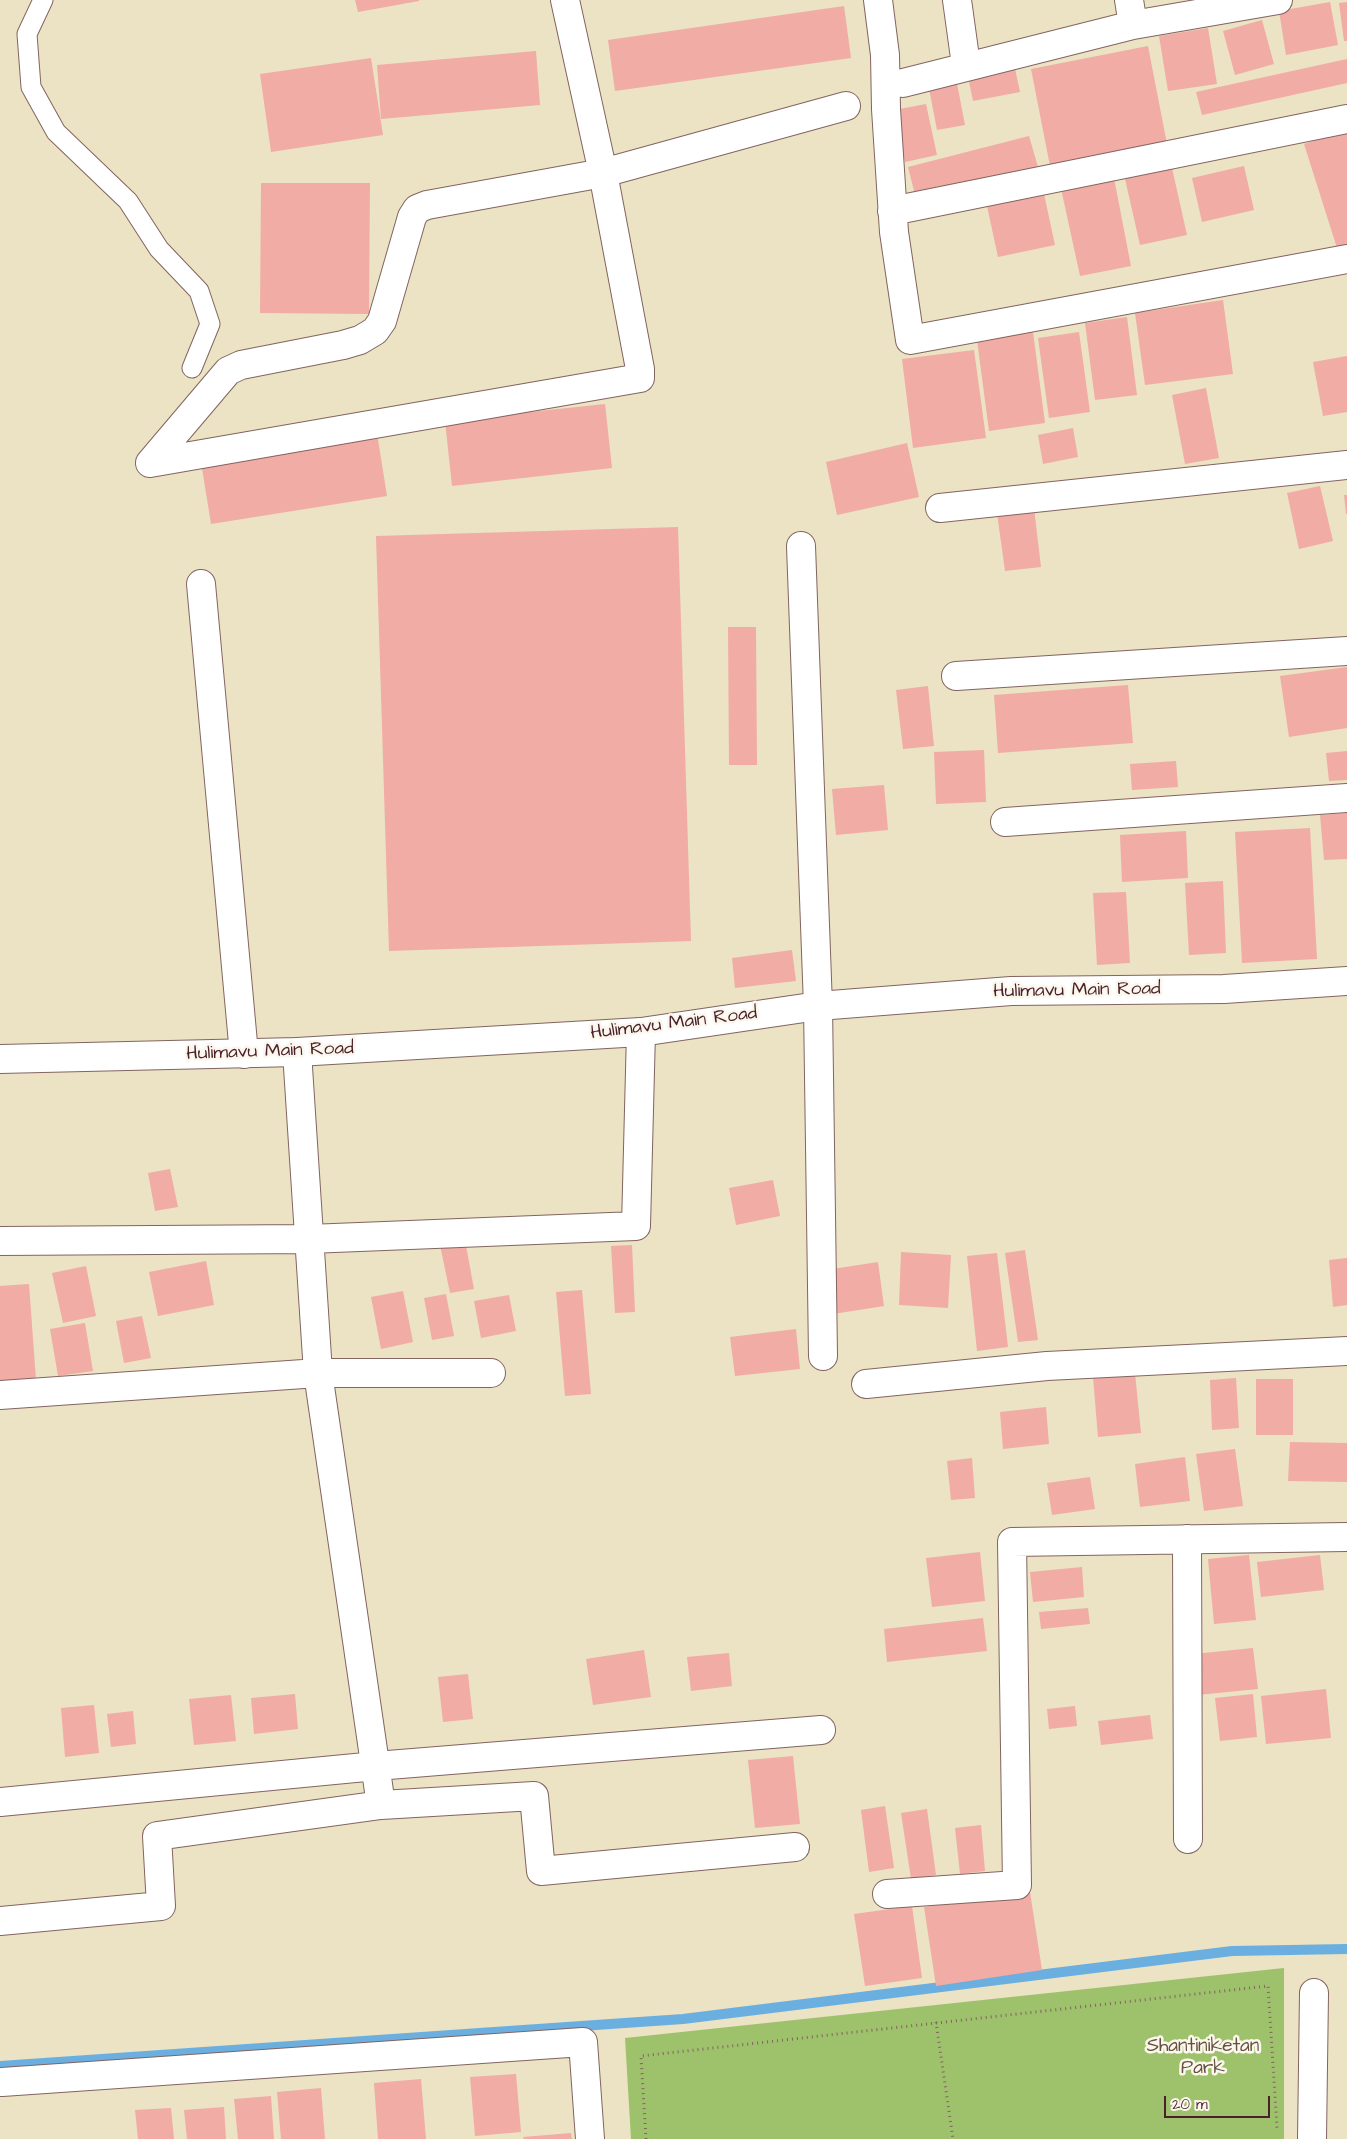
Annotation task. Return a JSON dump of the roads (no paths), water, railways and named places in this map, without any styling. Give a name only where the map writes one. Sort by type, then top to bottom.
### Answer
[{"type":"street","points":[[565,0],[603,173],[640,378],[150,464],[228,371],[241,365],[343,346],[360,340],[375,331],[382,320],[412,217],[417,209],[427,205],[603,173],[846,106]]},
{"type":"street","points":[[878,0],[885,55],[892,211],[910,340],[1347,259]]},
{"type":"street","points":[[957,0],[966,65]]},
{"type":"street","points":[[903,82],[966,65],[1131,13],[1278,0]]},
{"type":"street","points":[[892,211],[1347,119]]},
{"type":"street","points":[[940,508],[1347,466]]},
{"type":"street","points":[[801,546],[818,1006],[823,1356]]},
{"type":"street","points":[[201,584],[244,1054]]},
{"type":"street","points":[[956,676],[1347,651]]},
{"type":"street","points":[[1004,822],[1347,798]]},
{"type":"street","name":"Hulimavu Main Road","points":[[0,1059],[297,1052],[641,1032],[818,1006],[1010,991],[1224,989],[1347,981]]},
{"type":"street","points":[[0,1241],[309,1239],[636,1226],[641,1032]]},
{"type":"street","points":[[297,1052],[318,1373],[381,1805]]},
{"type":"street","points":[[866,1384],[1047,1366],[1347,1351]]},
{"type":"street","points":[[0,1395],[318,1373],[491,1373]]},
{"type":"street","points":[[888,1894],[1017,1885],[1012,1542],[1347,1537]]},
{"type":"street","points":[[1187,1539],[1188,1839]]},
{"type":"street","points":[[0,1802],[376,1766],[821,1730]]},
{"type":"street","points":[[0,1921],[161,1906],[157,1836],[381,1805],[534,1796],[541,1872],[794,1847]]},
{"type":"street","points":[[1312,2139],[1314,1993]]},
{"type":"street","points":[[2,2082],[583,2042],[590,2139]]},
{"type":"lane","points":[[43,0],[27,34],[31,87],[56,132],[128,201],[159,249],[199,291],[210,324],[192,368]]},
{"type":"waterway","points":[[0,2066],[683,2019],[1232,1951],[1347,1949]]},
{"type":"park label","name":"Shantiniketan Park","points":[[1203,2058]]}]
